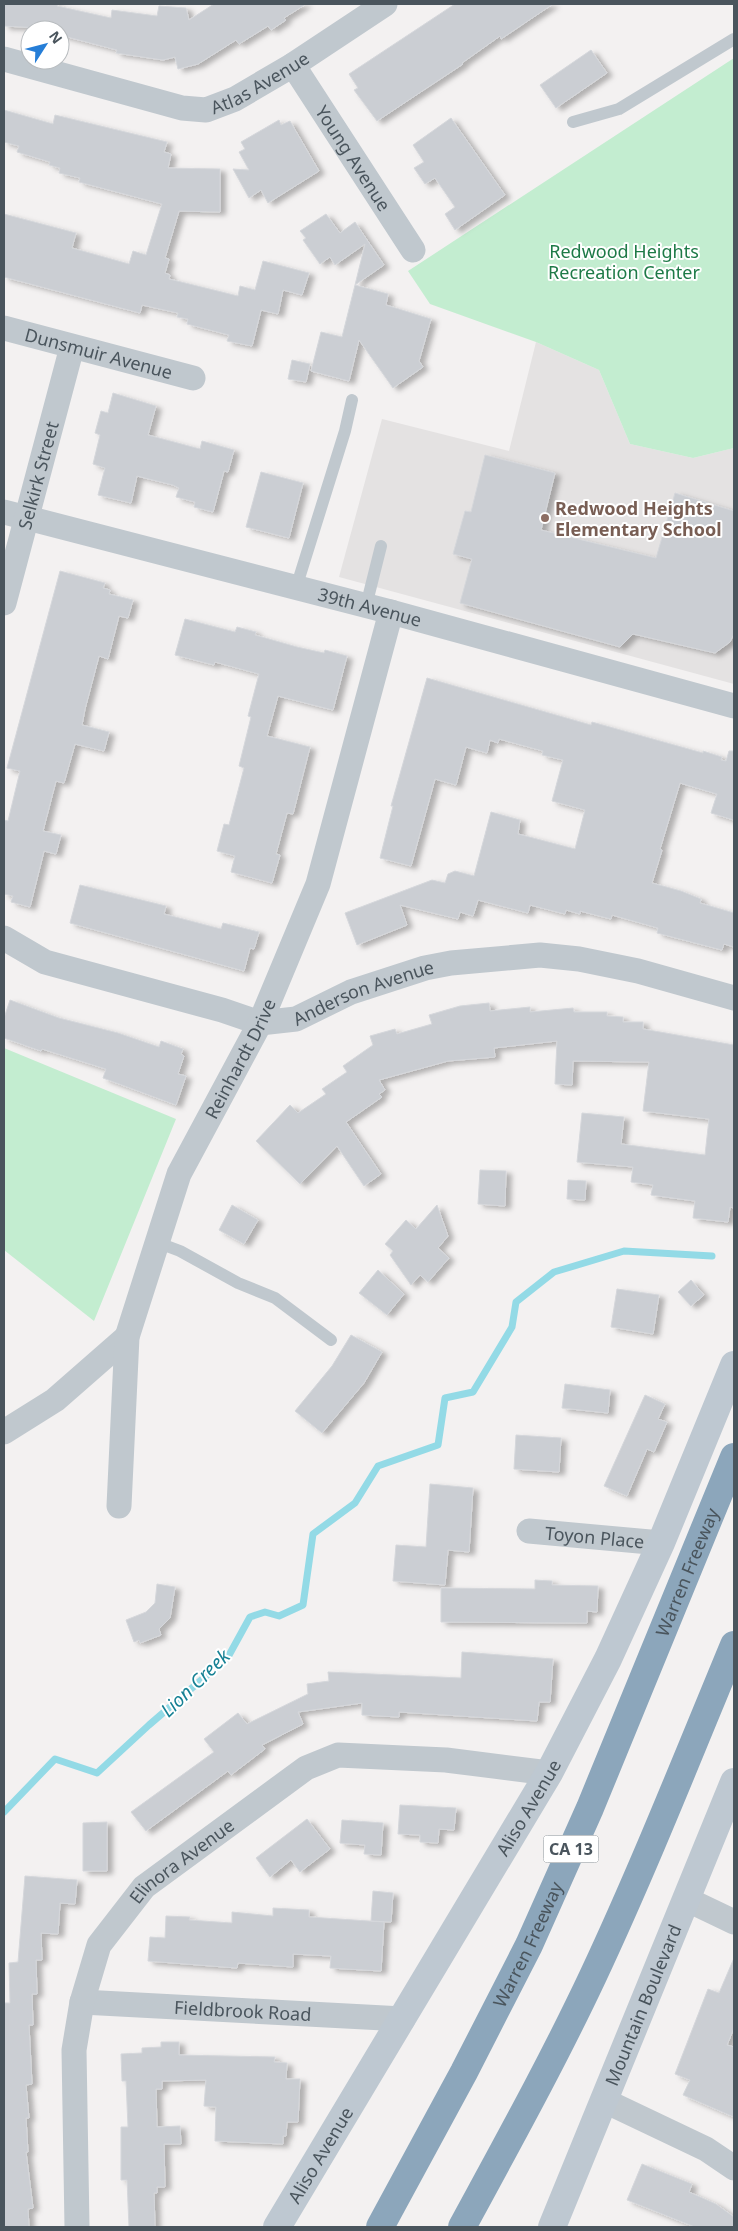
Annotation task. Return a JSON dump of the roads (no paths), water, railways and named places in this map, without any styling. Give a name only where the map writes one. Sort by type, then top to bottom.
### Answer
[{"type":"highway","name":"Warren Freeway","points":[[380,2227],[464,2072],[529,1945],[590,1808],[734,1458]]},
{"type":"highway","points":[[462,2227],[527,2108],[593,1976],[654,1838],[734,1645]]},
{"type":"main road","name":"Aliso Avenue","points":[[277,2227],[549,1773],[608,1659],[661,1543],[734,1365]]},
{"type":"main road","name":"Mountain Boulevard","points":[[552,2227],[734,1782]]},
{"type":"street","name":"Atlas Avenue","points":[[4,59],[182,108],[206,110],[235,99],[293,66],[385,4]]},
{"type":"street","name":"Young Avenue","points":[[293,66],[413,250]]},
{"type":"street","name":"Dunsmuir Avenue","points":[[4,328],[193,378]]},
{"type":"street","name":"Selkirk Street","points":[[4,603],[15,515],[72,346]]},
{"type":"street","name":"39th Avenue","points":[[15,515],[391,612],[734,706]]},
{"type":"street","name":"Reinhardt Drive","points":[[119,1506],[127,1337],[179,1174],[260,1023],[318,884],[391,612]]},
{"type":"street","name":"Anderson Avenue","points":[[4,938],[45,962],[222,1010],[260,1023],[296,1019],[351,992],[425,968],[498,957],[540,955],[579,959],[638,971],[734,998]]},
{"type":"street","points":[[4,1432],[55,1400],[127,1337]]},
{"type":"street","name":"Toyon Place","points":[[528,1531],[661,1543]]},
{"type":"street","name":"Elinora Avenue","points":[[77,2227],[74,2050],[82,2002],[99,1945],[144,1887],[306,1768],[338,1755],[446,1760],[549,1773]]},
{"type":"street","points":[[686,1899],[734,1922]]},
{"type":"street","name":"Fieldbrook Road","points":[[82,2002],[403,2019]]},
{"type":"street","points":[[603,2100],[706,2149],[734,2168]]},
{"type":"lane","points":[[573,122],[619,109],[734,39]]},
{"type":"lane","points":[[296,588],[345,430],[352,400]]},
{"type":"lane","points":[[366,606],[381,546]]},
{"type":"lane","points":[[156,1242],[180,1251],[238,1283],[276,1298],[331,1340]]},
{"type":"waterway","name":"Lion Creek","points":[[4,1812],[55,1759],[97,1773],[228,1657],[250,1617],[265,1612],[279,1616],[303,1605],[313,1534],[355,1503],[378,1466],[438,1445],[445,1398],[473,1392],[512,1327],[516,1302],[554,1272],[624,1251],[712,1256]]},
{"type":"place","name":"Redwood Heights Elementary School","points":[[545,518]]},
{"type":"park label","name":"Redwood Heights Recreation Center","points":[[624,261]]}]
